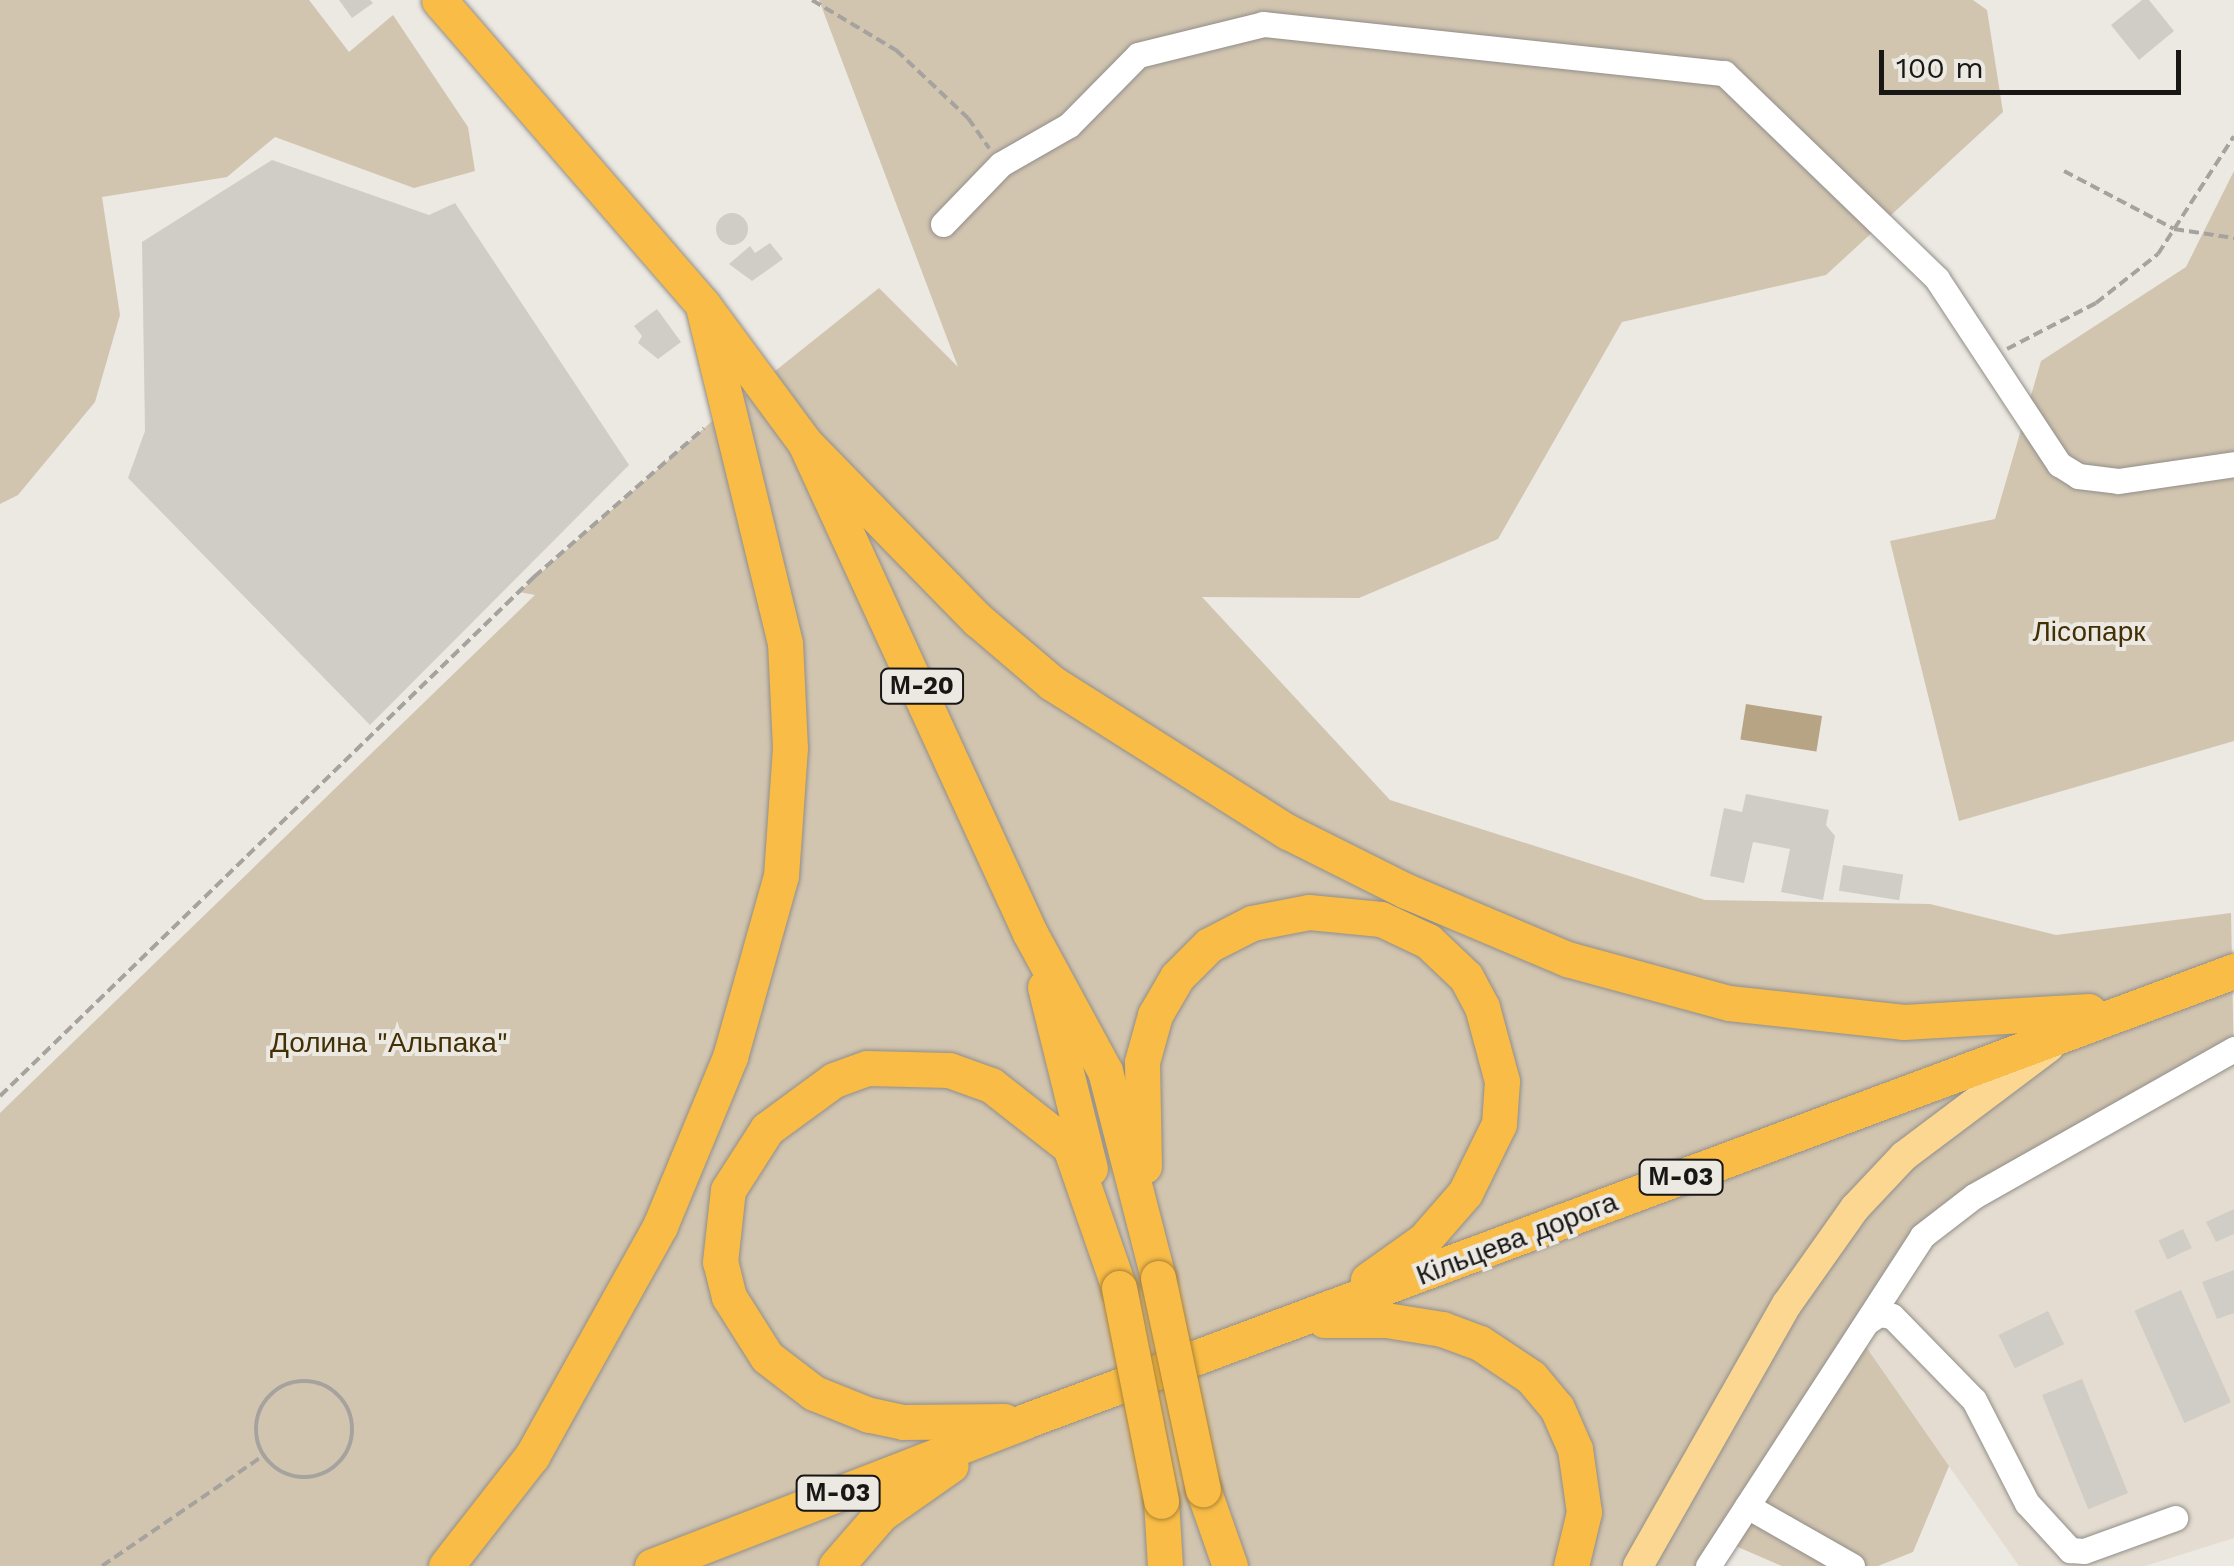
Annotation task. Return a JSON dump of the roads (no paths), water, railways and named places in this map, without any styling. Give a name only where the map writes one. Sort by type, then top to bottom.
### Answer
[{"type":"highway","name":"М-20","points":[[440,0],[702,304],[805,444],[1030,932],[1105,1071],[1144,1211],[1203,1489]]},
{"type":"highway","points":[[446,1566],[532,1456],[660,1226],[730,1057],[773,910],[789,810],[784,643],[702,304]]},
{"type":"highway","points":[[805,444],[978,620],[1052,683],[1288,832],[1567,959],[1729,1003],[1904,1022],[2008,1020],[2164,996]]},
{"type":"highway","points":[[1144,1211],[1142,1062],[1156,1015],[1177,977],[1209,945],[1252,923],[1308,912],[1381,919],[1428,941],[1466,977],[1494,1037],[1502,1081],[1490,1152],[1424,1240],[1298,1321]]},
{"type":"highway","name":"М-20","points":[[1030,932],[1119,1288],[1161,1501]]},
{"type":"highway","name":"Кільцева дорога","points":[[1024,1420],[2234,971]]},
{"type":"highway","points":[[1024,1420],[903,1422],[869,1416],[814,1393],[766,1356],[730,1297],[720,1262],[728,1190],[746,1156],[767,1128],[834,1080],[867,1068],[949,1070],[1018,1100],[1070,1148],[1119,1288]]},
{"type":"highway","points":[[1298,1321],[1386,1320],[1442,1330],[1480,1342],[1531,1377],[1556,1408],[1574,1449],[1584,1512],[1571,1566]]},
{"type":"highway","points":[[836,1566],[881,1514],[1024,1420]]},
{"type":"highway","name":"М-03","points":[[652,1566],[1024,1420]]},
{"type":"highway","points":[[1203,1489],[1230,1566]]},
{"type":"highway","points":[[1161,1501],[1166,1566]]},
{"type":"main road","points":[[1638,1566],[1786,1304],[1855,1208],[1904,1156],[2065,1034]]},
{"type":"main road","points":[[1203,1489],[1216,1566]]},
{"type":"main road","points":[[1161,1501],[1175,1566]]},
{"type":"lane","points":[[942,224],[1001,164],[1069,125],[1138,55],[1262,24],[1724,73],[1937,280],[1989,356],[2044,450],[2078,476],[2118,482],[2234,464]]},
{"type":"lane","points":[[1708,1566],[1922,1236],[1974,1196],[2234,1049]]},
{"type":"lane","points":[[1867,1322],[1879,1314],[1892,1316],[1974,1400],[2026,1503],[2070,1550],[2084,1551],[2176,1518]]},
{"type":"lane","points":[[1747,1506],[1852,1566]]},
{"type":"park label","name":"Лісопарк","points":[[2089,632]]},
{"type":"park label","name":"Долина \"Альпака\"","points":[[389,1043]]}]
